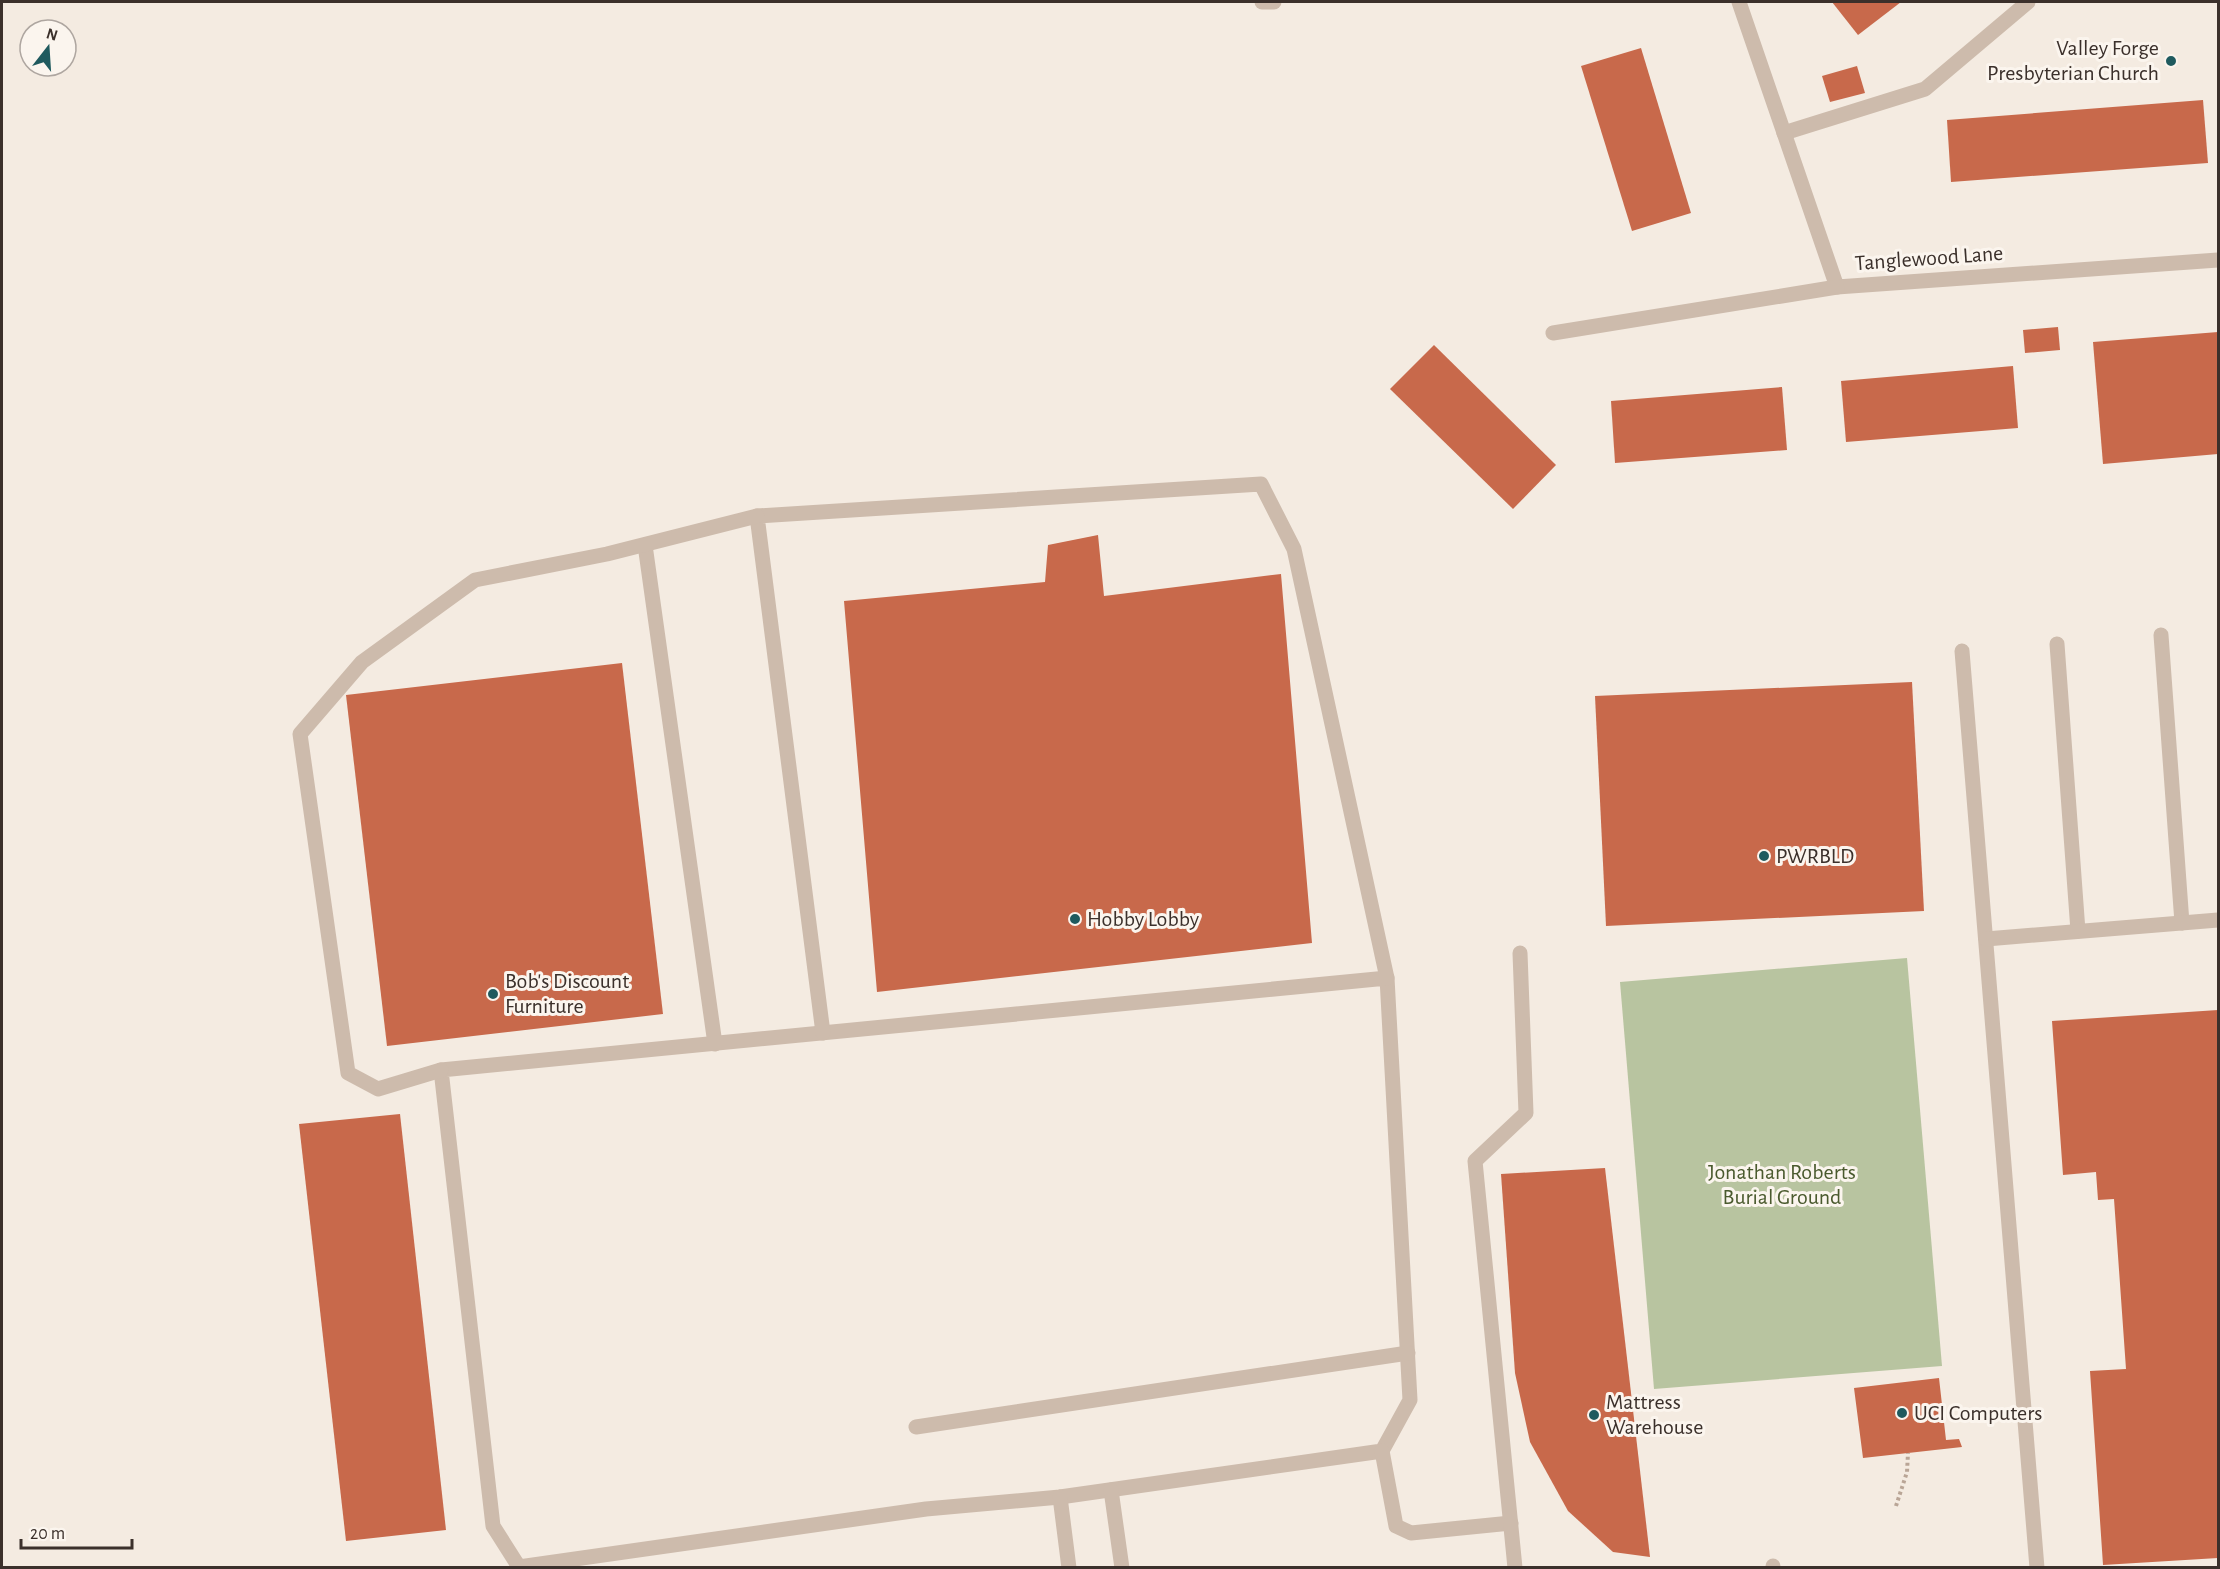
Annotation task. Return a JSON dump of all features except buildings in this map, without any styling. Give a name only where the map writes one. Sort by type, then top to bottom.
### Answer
[{"type":"street","points":[[1262,2],[1274,2]]},
{"type":"street","name":"Tanglewood Lane","points":[[1739,2],[1837,287],[2218,260]]},
{"type":"street","points":[[1784,133],[1926,89],[2028,2]]},
{"type":"street","points":[[1553,333],[1837,287]]},
{"type":"street","points":[[1386,978],[441,1070],[378,1089],[348,1073],[300,734],[362,662],[475,580],[645,545],[757,516],[1261,484],[1294,549],[1386,978],[1410,1400],[1382,1451],[1396,1526],[1411,1533],[1511,1523]]},
{"type":"street","points":[[757,516],[823,1033]]},
{"type":"street","points":[[645,545],[716,1044]]},
{"type":"street","points":[[2161,635],[2182,923]]},
{"type":"street","points":[[2057,644],[2078,931]]},
{"type":"street","points":[[1962,651],[2037,1568]]},
{"type":"street","points":[[1986,939],[2218,920]]},
{"type":"street","points":[[1515,1568],[1476,1161],[1526,1113],[1520,952]]},
{"type":"street","points":[[441,1070],[493,1526],[519,1567],[926,1509],[1060,1497],[1382,1451]]},
{"type":"street","points":[[916,1427],[1408,1353]]},
{"type":"street","points":[[1111,1490],[1122,1568]]},
{"type":"street","points":[[1060,1497],[1069,1568]]},
{"type":"path","points":[[1896,1506],[1907,1472],[1908,1453]]},
{"type":"green space","name":"Jonathan Roberts Burial Ground","points":[[1907,958],[1942,1366],[1654,1389],[1620,982]]},
{"type":"place","name":"Valley Forge Presbyterian Church","points":[[2171,61]]},
{"type":"place","name":"PWRBLD","points":[[1764,856]]},
{"type":"place","name":"Hobby Lobby","points":[[1075,919]]},
{"type":"place","name":"Bob's Discount Furniture","points":[[493,994]]},
{"type":"place","name":"UCI Computers","points":[[1902,1413]]},
{"type":"place","name":"Mattress Warehouse","points":[[1594,1415]]}]
